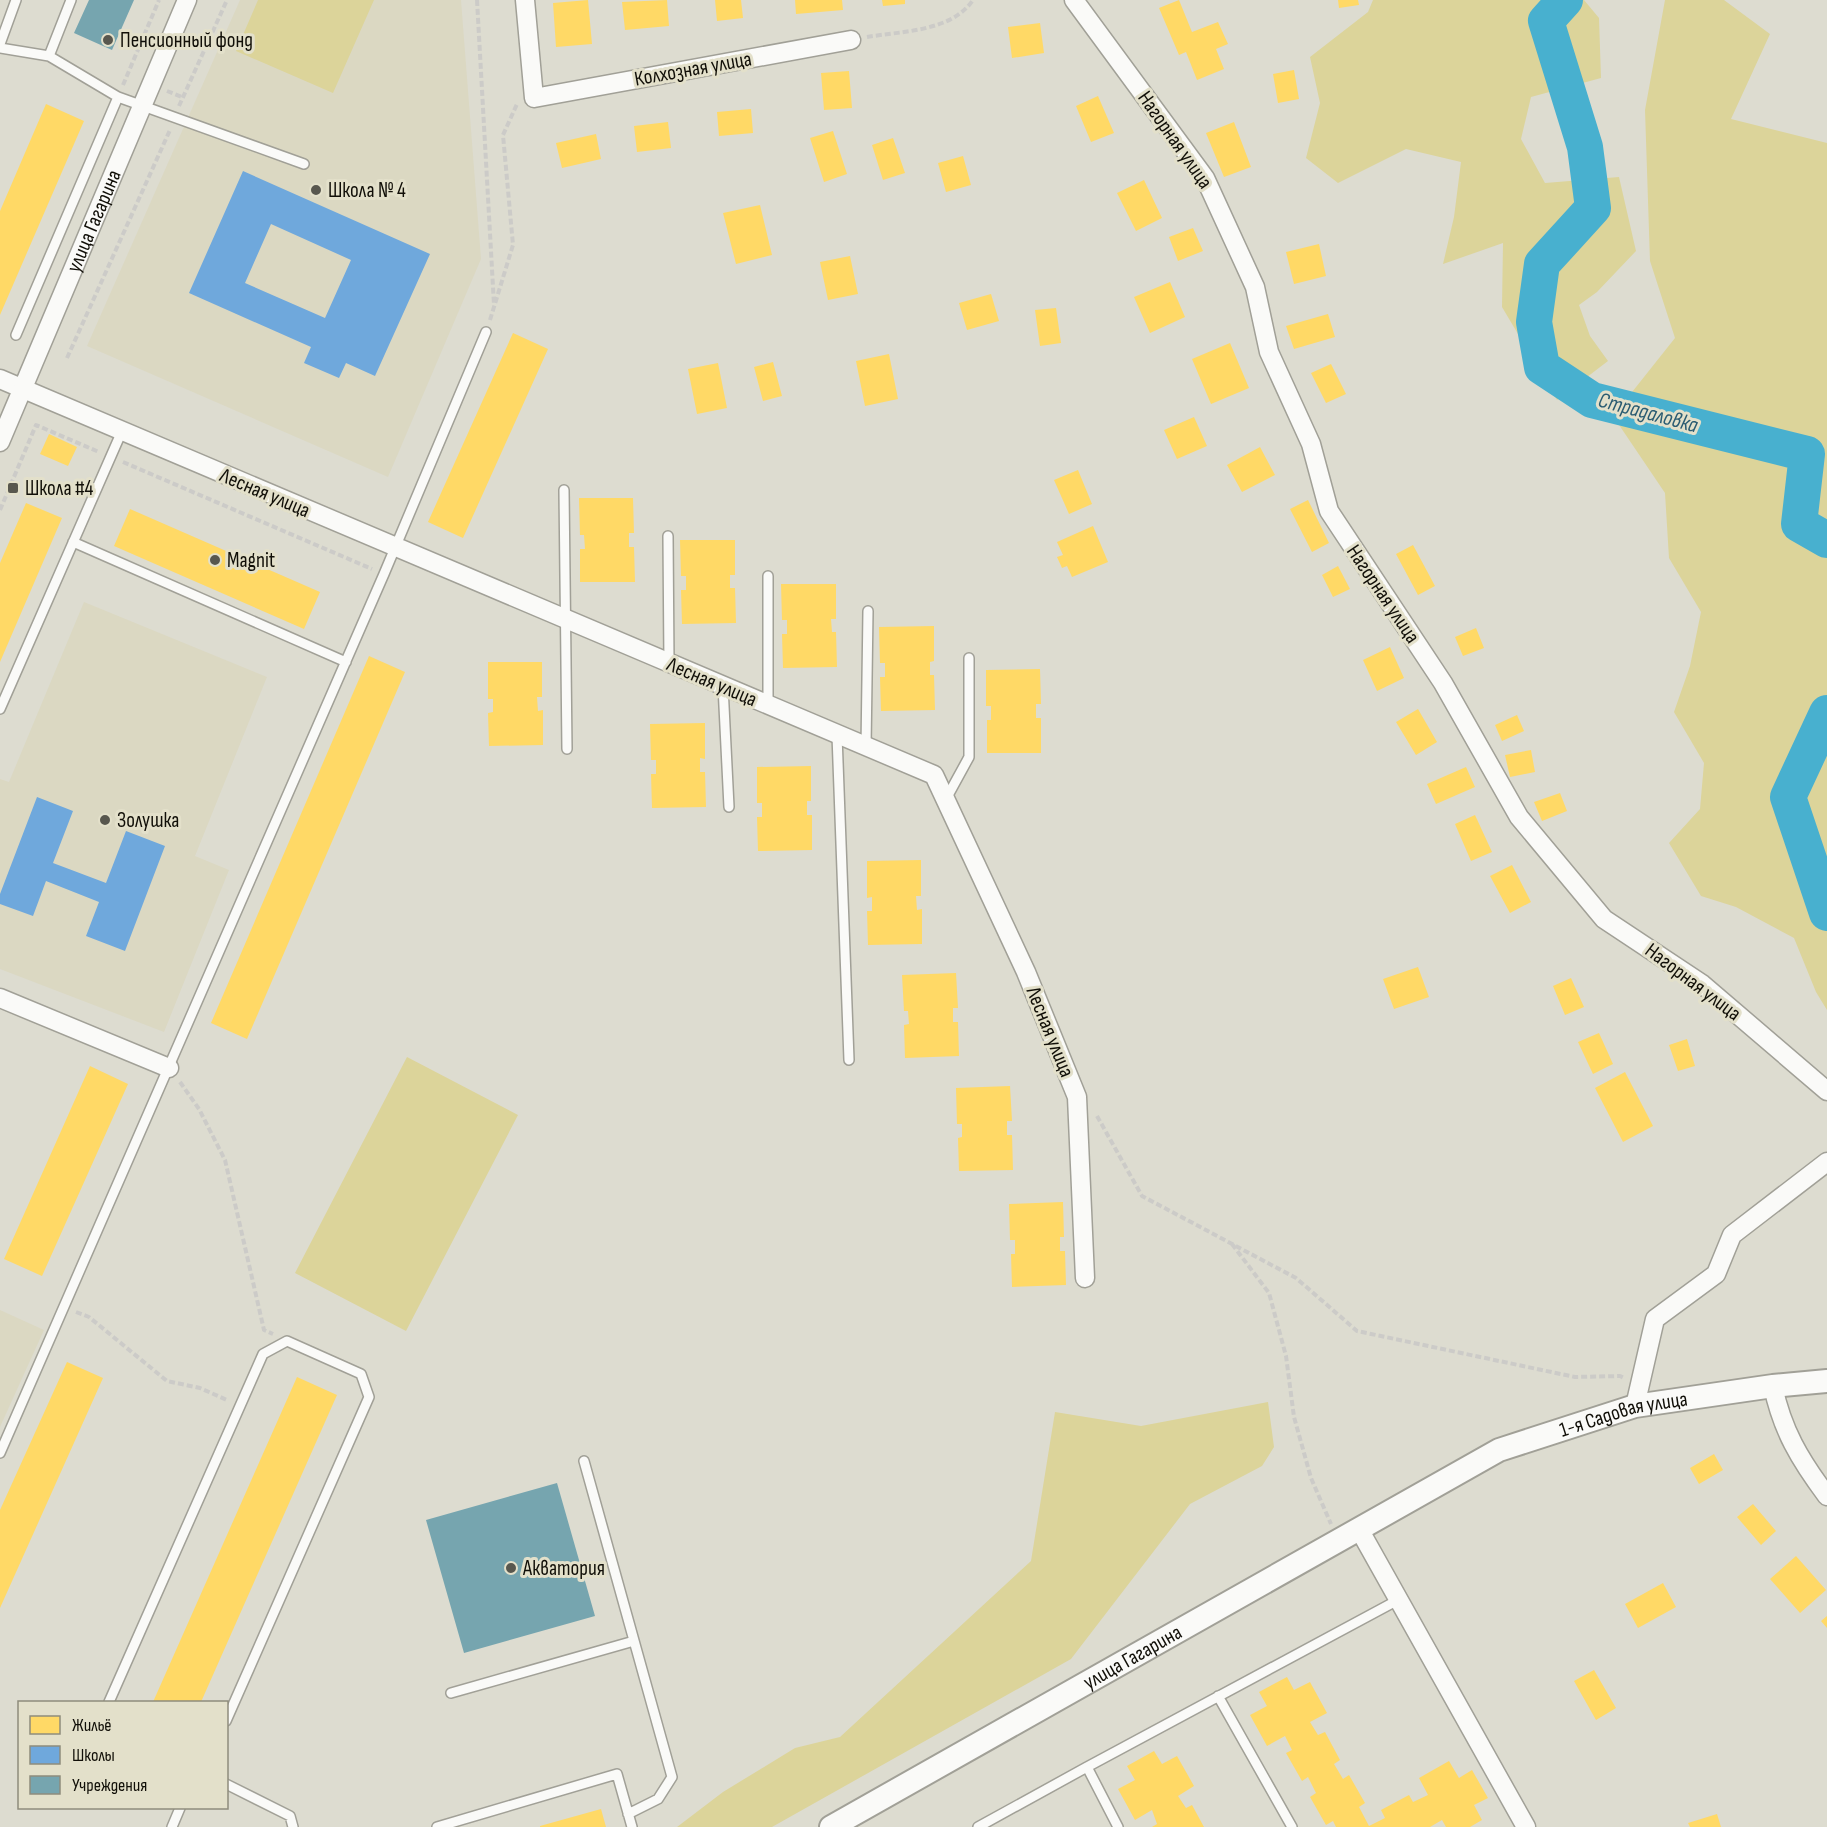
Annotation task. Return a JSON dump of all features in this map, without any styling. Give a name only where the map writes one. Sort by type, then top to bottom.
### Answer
[{"type":"street","name":"улица Гагарина","points":[[0,442],[144,107],[187,0]]},
{"type":"street","points":[[525,0],[534,98]]},
{"type":"street","name":"Нагорная улица","points":[[1074,0],[1205,178],[1255,287],[1269,352],[1311,444],[1329,511],[1443,683],[1519,817],[1604,919],[1702,984],[1827,1091]]},
{"type":"street","name":"Колхозная улица","points":[[534,98],[850,40]]},
{"type":"street","name":"Лесная улица","points":[[0,380],[934,775],[1026,972],[1077,1097],[1085,1278]]},
{"type":"street","points":[[0,998],[169,1068]]},
{"type":"street","points":[[1636,1396],[1655,1319],[1716,1274],[1732,1235],[1827,1162]]},
{"type":"street","name":"1-я Садовая улица","points":[[1434,1488],[1499,1450],[1636,1396],[1827,1381]]},
{"type":"street","points":[[1773,1386],[1779,1415],[1801,1461],[1827,1496]]},
{"type":"street","name":"улица Гагарина","points":[[831,1827],[1434,1488]]},
{"type":"street","points":[[1359,1529],[1524,1826]]},
{"type":"lane","points":[[16,0],[0,46],[49,56],[118,97],[304,164]]},
{"type":"lane","points":[[49,56],[71,0]]},
{"type":"lane","points":[[16,335],[118,97]]},
{"type":"lane","points":[[0,1453],[395,549],[486,332]]},
{"type":"lane","points":[[0,709],[122,430]]},
{"type":"lane","points":[[564,490],[567,749]]},
{"type":"lane","points":[[668,536],[669,664]]},
{"type":"lane","points":[[73,542],[346,662]]},
{"type":"lane","points":[[768,576],[768,706]]},
{"type":"lane","points":[[866,747],[868,612]]},
{"type":"lane","points":[[945,801],[969,757],[969,658]]},
{"type":"lane","points":[[723,687],[729,807]]},
{"type":"lane","points":[[837,735],[849,1060]]},
{"type":"lane","points":[[109,1701],[263,1354],[287,1341],[361,1374],[369,1397],[228,1716]]},
{"type":"lane","points":[[584,1461],[672,1777],[658,1799],[628,1814]]},
{"type":"lane","points":[[978,1827],[1398,1600]]},
{"type":"lane","points":[[451,1693],[634,1641]]},
{"type":"lane","points":[[1218,1696],[1292,1827]]},
{"type":"lane","points":[[1087,1767],[1118,1827]]},
{"type":"lane","points":[[437,1827],[617,1774],[632,1827]]},
{"type":"lane","points":[[228,1785],[290,1816],[293,1827]]},
{"type":"lane","points":[[172,1827],[180,1809]]},
{"type":"path","points":[[118,97],[159,0]]},
{"type":"path","points":[[67,358],[227,0]]},
{"type":"path","points":[[477,0],[494,305]]},
{"type":"path","points":[[850,40],[941,24],[965,11],[973,0]]},
{"type":"path","points":[[486,332],[513,245],[503,135],[515,105],[534,98]]},
{"type":"path","points":[[0,510],[36,425],[384,574]]},
{"type":"path","points":[[169,1068],[199,1109],[225,1160],[264,1330],[287,1341]]},
{"type":"path","points":[[1094,1110],[1142,1196],[1296,1278],[1357,1331],[1575,1377],[1620,1376],[1636,1396]]},
{"type":"path","points":[[1231,1242],[1269,1293],[1286,1356],[1294,1417],[1311,1478],[1338,1541]]},
{"type":"path","points":[[64,1307],[89,1317],[167,1381],[200,1388],[240,1405]]},
{"type":"shaded area","name":"Школа № 4","points":[[240,0],[461,0],[481,259],[388,477],[87,346]]},
{"type":"shaded area","points":[[258,0],[374,0],[333,93],[236,51]]},
{"type":"shaded area","points":[[1373,0],[1584,0],[1599,18],[1601,78],[1531,97],[1521,139],[1545,183],[1619,177],[1636,251],[1597,292],[1579,305],[1590,336],[1608,361],[1557,400],[1502,307],[1503,243],[1443,264],[1454,217],[1461,162],[1406,149],[1338,183],[1306,158],[1320,103],[1310,57],[1368,12]]},
{"type":"shaded area","points":[[1665,0],[1724,0],[1770,34],[1731,119],[1827,143],[1827,1010],[1816,992],[1794,938],[1736,907],[1701,896],[1669,843],[1700,809],[1704,763],[1674,712],[1690,666],[1701,612],[1669,558],[1665,493],[1613,416],[1675,338],[1650,261],[1645,110]]},
{"type":"shaded area","name":"Золушка","points":[[84,602],[267,677],[195,856],[229,870],[164,1032],[0,969],[0,779],[9,782]]},
{"type":"shaded area","points":[[407,1057],[518,1115],[406,1331],[295,1273]]},
{"type":"shaded area","points":[[0,1310],[44,1330],[0,1427]]},
{"type":"shaded area","points":[[1268,1402],[1274,1447],[1262,1466],[1190,1504],[1071,1659],[772,1827],[677,1827],[723,1792],[795,1748],[840,1737],[1031,1561],[1055,1412],[1141,1426]]},
{"type":"building: Жильё","points":[[588,0],[592,44],[556,47],[553,3]]},
{"type":"building: Жильё","points":[[667,0],[669,26],[625,30],[622,2]]},
{"type":"building: Жильё","points":[[715,0],[741,0],[743,18],[717,21]]},
{"type":"building: Жильё","points":[[795,0],[842,0],[843,10],[796,14]]},
{"type":"building: Жильё","points":[[882,0],[905,0],[905,4],[883,6]]},
{"type":"building: Жильё","points":[[1179,0],[1192,32],[1218,22],[1228,44],[1216,49],[1224,69],[1197,80],[1186,52],[1179,55],[1159,8]]},
{"type":"building: Жильё","points":[[1338,0],[1358,0],[1359,5],[1339,8]]},
{"type":"building: Жильё","points":[[1040,23],[1044,53],[1012,58],[1008,27]]},
{"type":"building: Жильё","points":[[1294,70],[1299,99],[1278,103],[1273,74]]},
{"type":"building: Жильё","points":[[849,71],[852,108],[824,110],[821,73]]},
{"type":"building: Жильё","points":[[1098,96],[1114,133],[1091,142],[1076,106]]},
{"type":"building: Жильё","points":[[46,104],[84,121],[0,315],[0,211]]},
{"type":"building: Жильё","points":[[751,109],[753,133],[719,136],[717,112]]},
{"type":"building: Жильё","points":[[668,122],[671,148],[637,152],[634,126]]},
{"type":"building: Жильё","points":[[1234,122],[1251,167],[1224,177],[1206,133]]},
{"type":"building: Жильё","points":[[833,131],[847,174],[824,182],[810,138]]},
{"type":"building: Жильё","points":[[596,134],[601,159],[562,168],[556,143]]},
{"type":"building: Жильё","points":[[893,138],[905,173],[883,180],[872,145]]},
{"type":"building: Жильё","points":[[963,156],[971,185],[946,192],[938,163]]},
{"type":"building: Жильё","points":[[1144,180],[1162,218],[1136,231],[1117,193]]},
{"type":"building: Жильё","points":[[760,205],[772,255],[736,264],[723,213]]},
{"type":"building: Жильё","points":[[1193,228],[1203,251],[1178,261],[1169,237]]},
{"type":"building: Жильё","points":[[1319,244],[1326,276],[1294,284],[1286,252]]},
{"type":"building: Жильё","points":[[850,256],[858,294],[828,300],[820,262]]},
{"type":"building: Жильё","points":[[1170,282],[1185,317],[1150,333],[1134,297]]},
{"type":"building: Жильё","points":[[991,294],[999,321],[967,330],[959,303]]},
{"type":"building: Жильё","points":[[1056,308],[1061,343],[1040,346],[1035,310]]},
{"type":"building: Жильё","points":[[1328,314],[1335,337],[1294,349],[1286,326]]},
{"type":"building: Жильё","points":[[513,333],[548,349],[463,538],[428,522]]},
{"type":"building: Жильё","points":[[1230,343],[1249,388],[1211,404],[1192,359]]},
{"type":"building: Жильё","points":[[889,354],[898,399],[865,406],[856,361]]},
{"type":"building: Жильё","points":[[773,362],[782,396],[763,401],[754,367]]},
{"type":"building: Жильё","points":[[718,363],[727,408],[697,414],[688,369]]},
{"type":"building: Жильё","points":[[1331,364],[1346,394],[1326,403],[1311,373]]},
{"type":"building: Жильё","points":[[1194,417],[1207,446],[1177,459],[1164,430]]},
{"type":"building: Жильё","points":[[49,434],[77,447],[68,466],[40,454]]},
{"type":"building: Жильё","points":[[1260,447],[1275,475],[1242,492],[1227,465]]},
{"type":"building: Жильё","points":[[1078,470],[1092,504],[1069,514],[1054,480]]},
{"type":"building: Жильё","points":[[579,498],[633,498],[634,533],[629,533],[629,547],[634,547],[635,582],[580,582],[580,549],[585,549],[584,535],[580,535]]},
{"type":"building: Жильё","points":[[1308,500],[1329,543],[1312,552],[1290,509]]},
{"type":"building: Жильё","points":[[26,503],[62,518],[0,662],[0,563]]},
{"type":"building: Жильё","points":[[130,509],[320,592],[304,629],[114,546]]},
{"type":"building: Жильё","points":[[1093,526],[1108,562],[1072,577],[1067,566],[1062,568],[1057,557],[1063,555],[1057,542]]},
{"type":"building: Жильё","points":[[680,540],[735,540],[735,575],[730,575],[730,588],[735,588],[736,623],[682,624],[681,590],[686,590],[686,576],[681,576]]},
{"type":"building: Жильё","points":[[1413,545],[1435,586],[1418,595],[1396,554]]},
{"type":"building: Жильё","points":[[1338,566],[1350,589],[1333,597],[1322,575]]},
{"type":"building: Жильё","points":[[781,584],[836,584],[836,619],[831,619],[832,632],[836,632],[837,667],[783,668],[782,634],[787,634],[787,620],[782,620]]},
{"type":"building: Жильё","points":[[934,626],[934,661],[930,662],[930,675],[934,675],[935,710],[881,711],[880,677],[885,677],[885,663],[880,663],[879,627]]},
{"type":"building: Жильё","points":[[1476,628],[1484,648],[1463,656],[1455,637]]},
{"type":"building: Жильё","points":[[1390,647],[1404,678],[1377,691],[1363,660]]},
{"type":"building: Жильё","points":[[369,656],[405,672],[247,1039],[211,1023]]},
{"type":"building: Жильё","points":[[488,662],[542,662],[542,697],[537,697],[538,711],[543,710],[543,745],[489,746],[488,713],[493,712],[493,699],[488,699]]},
{"type":"building: Жильё","points":[[1040,669],[1041,704],[1036,704],[1036,718],[1041,718],[1041,753],[987,753],[987,720],[991,720],[991,706],[986,706],[986,670]]},
{"type":"building: Жильё","points":[[1418,709],[1437,742],[1416,755],[1396,722]]},
{"type":"building: Жильё","points":[[1517,715],[1524,731],[1502,741],[1495,725]]},
{"type":"building: Жильё","points":[[705,723],[705,759],[700,758],[700,772],[705,772],[706,807],[652,808],[651,774],[656,774],[656,760],[651,760],[650,724]]},
{"type":"building: Жильё","points":[[1531,750],[1535,772],[1510,777],[1505,755]]},
{"type":"building: Жильё","points":[[811,766],[811,801],[807,801],[807,815],[812,815],[812,850],[758,851],[757,817],[762,817],[762,803],[757,803],[757,767]]},
{"type":"building: Жильё","points":[[1466,767],[1475,787],[1436,804],[1427,784]]},
{"type":"building: Жильё","points":[[1560,793],[1567,811],[1542,821],[1534,802]]},
{"type":"building: Жильё","points":[[1475,815],[1492,852],[1471,861],[1455,824]]},
{"type":"building: Жильё","points":[[921,860],[921,896],[916,896],[917,910],[922,909],[922,944],[868,945],[867,911],[872,911],[872,897],[867,898],[867,861]]},
{"type":"building: Жильё","points":[[1512,865],[1531,902],[1510,913],[1490,876]]},
{"type":"building: Жильё","points":[[1418,967],[1429,997],[1394,1009],[1383,979]]},
{"type":"building: Жильё","points":[[956,973],[958,1008],[953,1008],[953,1022],[958,1022],[959,1056],[905,1058],[904,1025],[909,1024],[908,1011],[904,1011],[902,975]]},
{"type":"building: Жильё","points":[[1571,978],[1584,1007],[1565,1015],[1553,986]]},
{"type":"building: Жильё","points":[[1599,1033],[1613,1064],[1593,1074],[1578,1042]]},
{"type":"building: Жильё","points":[[1687,1039],[1695,1066],[1678,1071],[1669,1045]]},
{"type":"building: Жильё","points":[[90,1066],[128,1084],[42,1276],[4,1259]]},
{"type":"building: Жильё","points":[[1625,1072],[1653,1126],[1623,1142],[1595,1088]]},
{"type":"building: Жильё","points":[[1010,1086],[1012,1121],[1007,1121],[1007,1135],[1012,1135],[1013,1170],[959,1171],[958,1138],[962,1137],[962,1124],[957,1124],[956,1088]]},
{"type":"building: Жильё","points":[[1063,1202],[1064,1237],[1060,1237],[1060,1251],[1065,1251],[1066,1285],[1012,1287],[1011,1254],[1015,1254],[1015,1240],[1010,1240],[1009,1204]]},
{"type":"building: Жильё","points":[[67,1362],[103,1378],[0,1608],[0,1510]]},
{"type":"building: Жильё","points":[[297,1377],[337,1395],[201,1701],[153,1701]]},
{"type":"building: Жильё","points":[[1714,1454],[1723,1470],[1699,1484],[1690,1468]]},
{"type":"building: Жильё","points":[[1753,1504],[1776,1531],[1761,1545],[1737,1517]]},
{"type":"building: Жильё","points":[[1796,1556],[1826,1590],[1800,1613],[1770,1579]]},
{"type":"building: Жильё","points":[[1663,1583],[1676,1607],[1638,1628],[1625,1604]]},
{"type":"building: Жильё","points":[[1827,1616],[1827,1628],[1821,1621]]},
{"type":"building: Жильё","points":[[1594,1670],[1616,1708],[1596,1720],[1574,1681]]},
{"type":"building: Жильё","points":[[1287,1677],[1294,1690],[1310,1682],[1327,1713],[1310,1722],[1318,1735],[1325,1732],[1340,1760],[1334,1764],[1343,1779],[1349,1775],[1365,1803],[1359,1807],[1369,1826],[1385,1818],[1381,1810],[1409,1795],[1413,1802],[1428,1795],[1419,1778],[1449,1761],[1459,1778],[1472,1770],[1488,1798],[1474,1805],[1482,1820],[1470,1827],[1446,1827],[1442,1820],[1430,1827],[1336,1827],[1333,1821],[1326,1825],[1310,1797],[1316,1793],[1308,1777],[1302,1781],[1286,1753],[1292,1750],[1285,1736],[1267,1746],[1250,1715],[1267,1706],[1259,1692]]},
{"type":"building: Жильё","points":[[1154,1751],[1162,1764],[1177,1756],[1194,1786],[1178,1796],[1186,1808],[1192,1805],[1204,1827],[1152,1827],[1157,1824],[1152,1810],[1135,1820],[1118,1789],[1135,1780],[1127,1766]]},
{"type":"building: Жильё","points":[[601,1809],[606,1827],[540,1827],[540,1826]]},
{"type":"building: Жильё","points":[[1717,1814],[1721,1827],[1690,1827],[1688,1823]]},
{"type":"building: Школы","points":[[243,171],[430,254],[375,376],[346,363],[339,378],[304,363],[311,347],[189,293]],"holes":[[[271,224],[351,260],[325,318],[245,283]]]},
{"type":"building: Школы","points":[[37,797],[73,811],[53,863],[106,883],[126,831],[165,846],[125,951],[86,936],[99,902],[46,881],[33,916],[0,904],[0,894]]},
{"type":"building: Учреждения","points":[[89,0],[134,0],[112,50],[74,33]]},
{"type":"building: Учреждения","name":"Акватория","points":[[557,1483],[595,1616],[464,1653],[426,1520]]},
{"type":"waterway","name":"Страдаловка","points":[[1565,0],[1546,21],[1585,147],[1593,208],[1542,264],[1534,322],[1542,367],[1592,400],[1807,454],[1799,524],[1827,540]]},
{"type":"waterway","name":"Страдаловка","points":[[1827,713],[1788,797],[1827,913]]},
{"type":"place","name":"Пенсионный фонд","points":[[108,40]]},
{"type":"place","name":"Школа № 4","points":[[316,190]]},
{"type":"place","name":"Школа #4","points":[[13,488]]},
{"type":"place","name":"Magnit","points":[[215,560]]},
{"type":"place","name":"Золушка","points":[[105,820]]},
{"type":"place","name":"Акватория","points":[[511,1568]]}]
